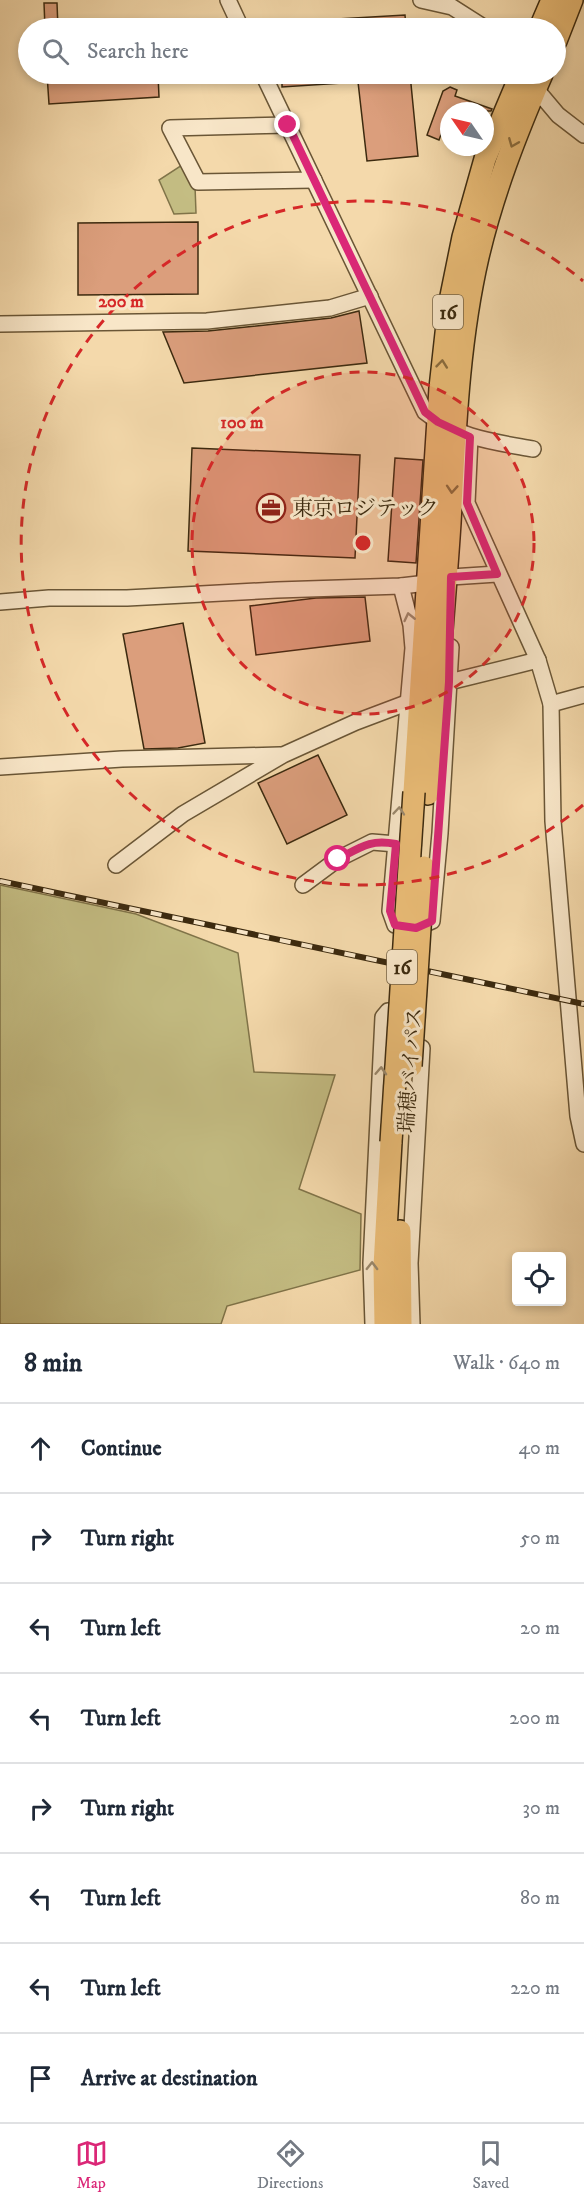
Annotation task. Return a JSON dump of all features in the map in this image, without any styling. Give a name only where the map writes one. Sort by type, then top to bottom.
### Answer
[{"type":"highway","points":[[544,18],[552,0]]},
{"type":"highway","points":[[565,18],[572,0]]},
{"type":"highway","name":"瑞穂バイパス","points":[[385,1324],[384,1257],[398,1142],[421,793],[427,583],[454,430],[468,310],[478,259],[528,84]]},
{"type":"highway","name":"瑞穂バイパス","points":[[421,793],[449,570],[454,430]]},
{"type":"highway","name":"瑞穂バイパス","points":[[398,1142],[401,1324]]},
{"type":"street","points":[[228,0],[236,18]]},
{"type":"street","points":[[421,0],[452,8],[468,18]]},
{"type":"street","points":[[268,84],[425,412],[454,430],[533,449]]},
{"type":"street","points":[[535,84],[558,116],[584,135]]},
{"type":"street","points":[[288,125],[170,128],[198,182],[314,180]]},
{"type":"street","points":[[0,324],[207,321],[330,308],[370,296]]},
{"type":"street","points":[[454,430],[467,503],[497,574],[538,660],[551,704],[553,821],[578,1116],[584,1144]]},
{"type":"street","points":[[401,586],[411,625],[413,648],[390,911],[395,925],[416,928],[432,921],[449,682],[449,570],[497,574]]},
{"type":"street","points":[[0,602],[49,598],[127,598],[267,590],[401,586],[427,583]]},
{"type":"street","points":[[449,682],[538,660]]},
{"type":"street","points":[[551,704],[584,695]]},
{"type":"street","points":[[116,865],[183,814],[283,755],[356,722],[409,702]]},
{"type":"street","points":[[0,767],[122,759],[283,755]]},
{"type":"street","points":[[303,885],[338,859],[372,842],[382,841],[396,844]]},
{"type":"street","points":[[373,1324],[371,1263],[373,1212],[383,1017],[388,1011],[424,1019],[410,1263],[412,1324]]},
{"type":"shaded area","points":[[182,165],[195,186],[196,213],[174,214],[159,180]]},
{"type":"shaded area","points":[[0,885],[136,914],[238,953],[254,1072],[335,1075],[299,1189],[361,1214],[360,1270],[227,1306],[221,1324],[0,1324]]},
{"type":"building","points":[[44,3],[57,3],[58,18],[45,18]]},
{"type":"building","points":[[405,15],[405,18],[354,18]]},
{"type":"building","points":[[48,84],[158,84],[159,97],[49,104]]},
{"type":"building","points":[[282,84],[328,84],[282,87]]},
{"type":"building","points":[[358,84],[411,84],[418,156],[367,161]]},
{"type":"building","points":[[450,87],[457,90],[455,96],[472,102],[440,102],[439,140],[427,135],[443,91]]},
{"type":"building","points":[[198,222],[198,294],[78,295],[78,223]]},
{"type":"building","points":[[359,311],[367,363],[184,383],[163,332],[208,331],[331,318]]},
{"type":"building","points":[[192,448],[360,455],[355,558],[188,551]]},
{"type":"building","points":[[395,458],[423,460],[416,563],[388,561]]},
{"type":"building","points":[[365,597],[370,641],[256,655],[250,606],[316,598]]},
{"type":"building","points":[[183,623],[205,743],[178,748],[144,749],[123,634]]},
{"type":"building","points":[[318,755],[347,815],[287,844],[258,783]]},
{"type":"railway","points":[[0,881],[584,1004]]},
{"type":"place","name":"東京ロジテック","points":[[271,508]]},
{"type":"route","points":[[288,125],[425,412],[438,422],[470,437],[467,503],[497,574],[451,577],[449,682],[432,921],[416,928],[395,925],[390,911],[396,844],[382,841],[372,842],[338,859]]}]
